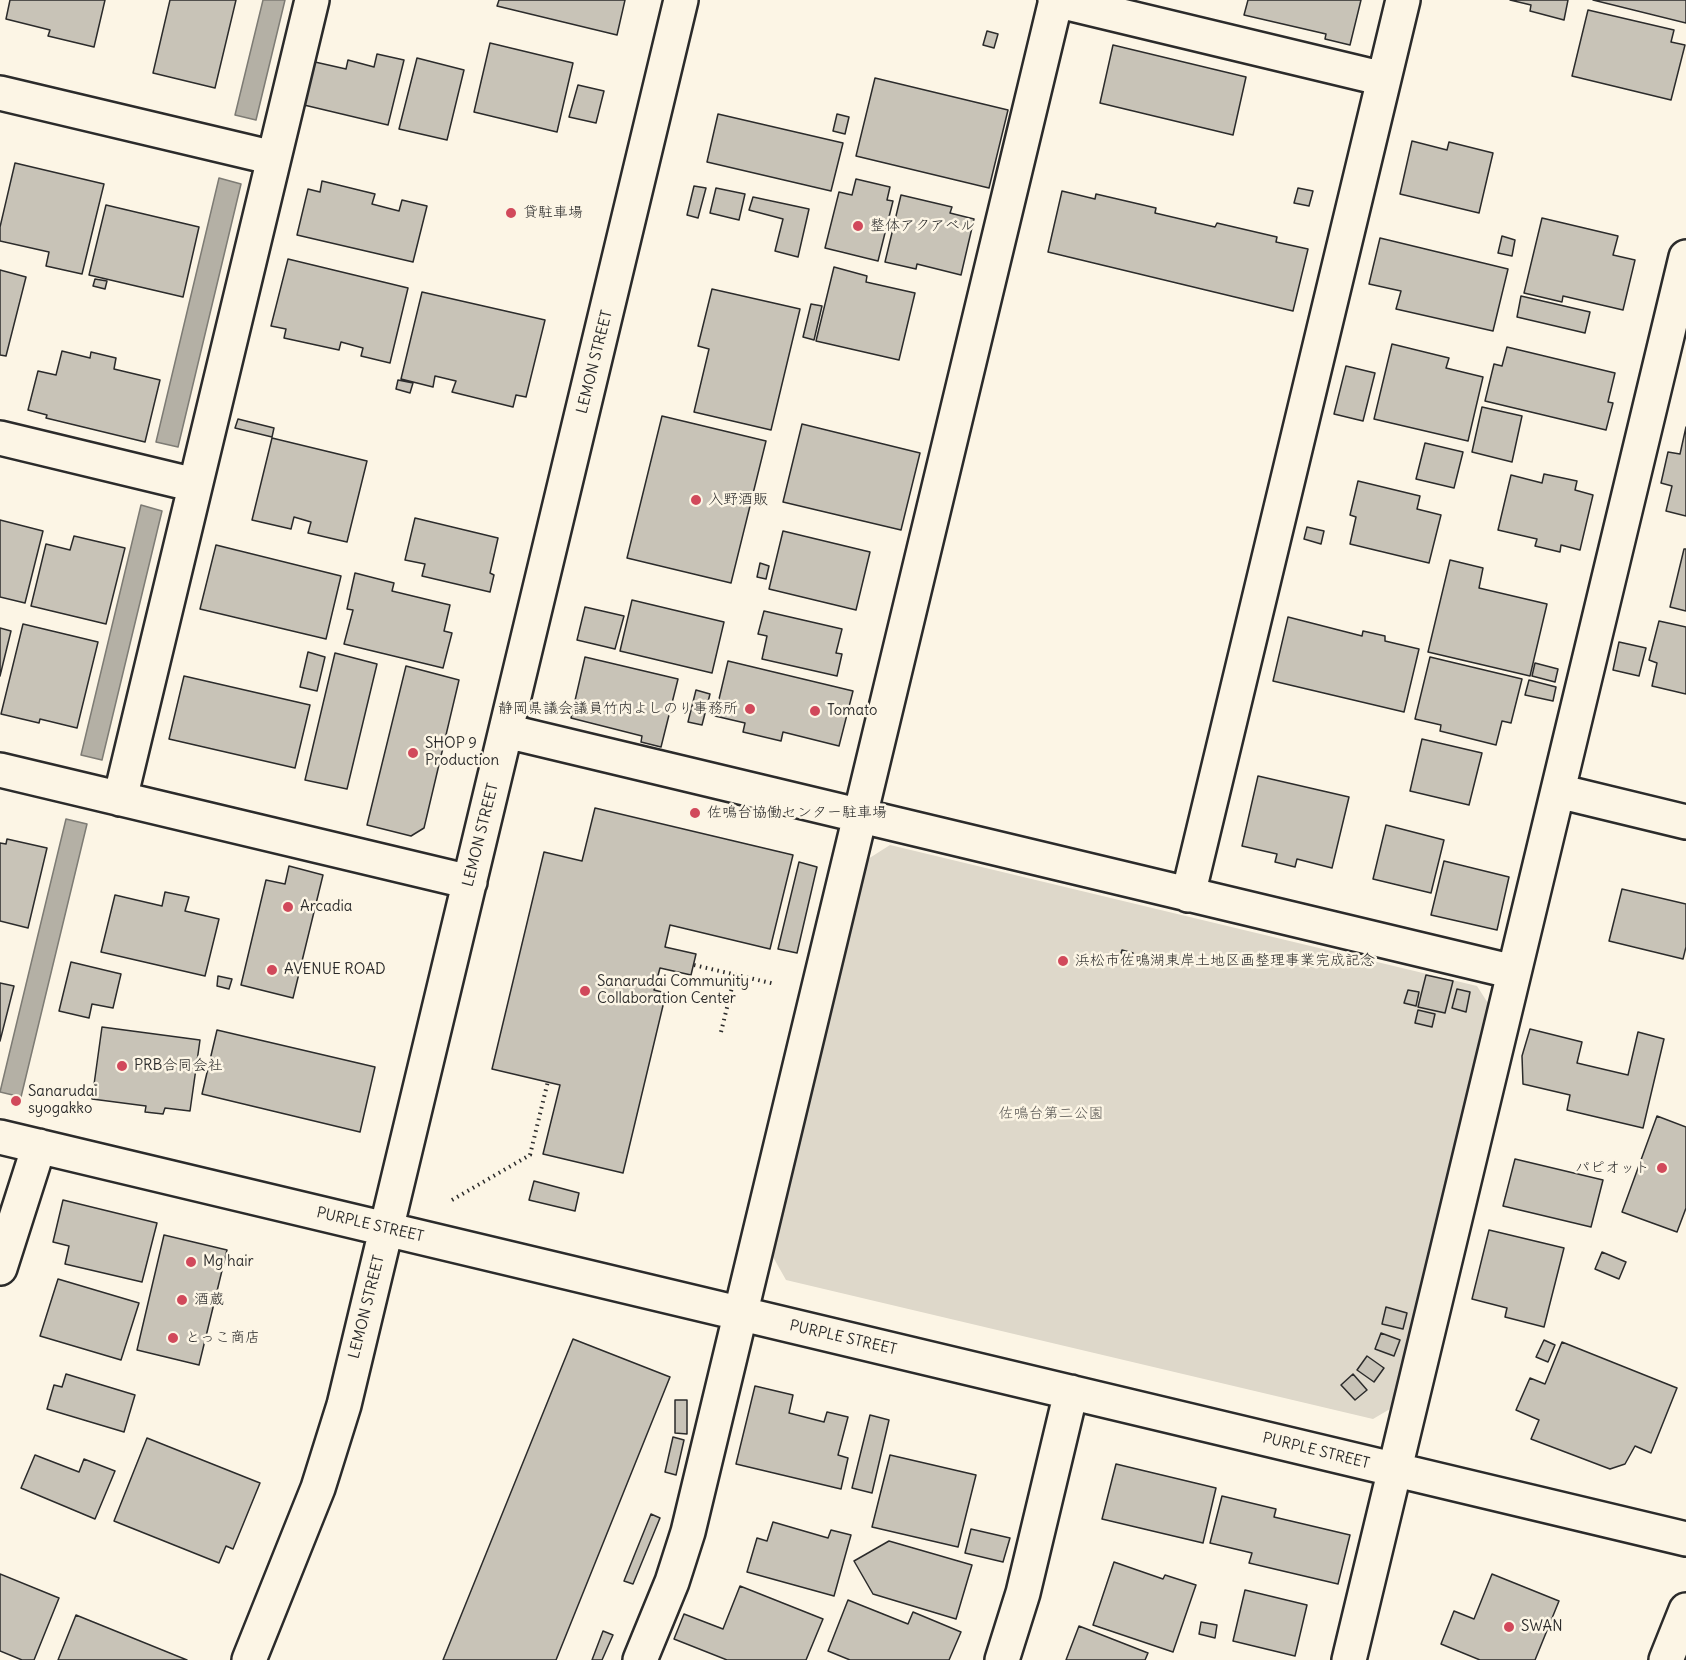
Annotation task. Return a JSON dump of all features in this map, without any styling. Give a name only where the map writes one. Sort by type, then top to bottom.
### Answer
[{"type":"street","points":[[120,799],[312,0]]},
{"type":"street","name":"LEMON STREET","points":[[249,1660],[318,1488],[332,1446],[470,882],[681,0]]},
{"type":"street","points":[[640,1660],[681,1557],[1055,0],[1384,79]]},
{"type":"street","points":[[1188,895],[1403,0]]},
{"type":"street","points":[[0,93],[274,158]]},
{"type":"street","points":[[1348,1660],[1686,257]]},
{"type":"street","points":[[0,438],[195,485]]},
{"type":"street","points":[[506,732],[1514,972]]},
{"type":"street","points":[[0,770],[470,882]]},
{"type":"street","points":[[1558,791],[1686,822]]},
{"type":"street","name":"PURPLE STREET","points":[[0,1137],[1686,1539]]},
{"type":"street","points":[[0,1268],[39,1146]]},
{"type":"street","points":[[1002,1660],[1023,1593],[1071,1392]]},
{"type":"street","points":[[1666,1660],[1686,1610]]},
{"type":"path","points":[[694,965],[817,994]]},
{"type":"path","points":[[721,1032],[735,975]]},
{"type":"path","points":[[446,1203],[530,1155],[548,1082]]},
{"type":"green space","name":"佐鳴台第二公園","points":[[890,845],[1477,986],[1491,1008],[1395,1406],[1373,1419],[786,1280],[773,1257],[868,859]]},
{"type":"shaded area","points":[[263,0],[285,0],[256,120],[235,115]]},
{"type":"shaded area","points":[[219,178],[241,184],[178,447],[156,442]]},
{"type":"shaded area","points":[[141,505],[162,511],[102,760],[81,755]]},
{"type":"shaded area","points":[[66,819],[87,824],[21,1097],[0,1092]]},
{"type":"building","points":[[10,0],[105,0],[94,47],[48,36],[50,30],[6,19]]},
{"type":"building","points":[[170,0],[236,0],[215,88],[153,73]]},
{"type":"building","points":[[499,0],[625,0],[617,35],[497,6]]},
{"type":"building","points":[[1248,0],[1361,0],[1350,45],[1325,39],[1326,34],[1244,15]]},
{"type":"building","points":[[1510,0],[1568,0],[1564,20],[1530,11],[1531,5]]},
{"type":"building","points":[[1593,0],[1686,0],[1686,23]]},
{"type":"building","points":[[1588,10],[1674,30],[1671,42],[1685,45],[1671,100],[1572,76]]},
{"type":"building","points":[[987,31],[998,34],[994,48],[983,45]]},
{"type":"building","points":[[490,43],[573,63],[557,132],[474,112]]},
{"type":"building","points":[[1113,45],[1246,77],[1233,135],[1100,103]]},
{"type":"building","points":[[377,54],[404,60],[388,125],[304,105],[315,62],[346,69],[348,60],[374,67]]},
{"type":"building","points":[[417,58],[464,70],[447,140],[399,129]]},
{"type":"building","points":[[875,78],[1008,110],[989,188],[856,156]]},
{"type":"building","points":[[578,85],[604,91],[596,123],[569,117]]},
{"type":"building","points":[[718,114],[843,143],[831,191],[707,162]]},
{"type":"building","points":[[837,114],[849,117],[845,134],[833,131]]},
{"type":"building","points":[[1412,141],[1447,150],[1449,142],[1493,153],[1479,213],[1400,194]]},
{"type":"building","points":[[15,163],[104,184],[82,274],[46,266],[49,252],[0,241],[0,227]]},
{"type":"building","points":[[856,179],[890,187],[887,200],[893,201],[878,261],[825,248],[839,192],[852,195]]},
{"type":"building","points":[[322,181],[375,194],[372,204],[399,211],[402,200],[427,206],[413,262],[297,235],[308,189],[320,192]]},
{"type":"building","points":[[694,186],[706,188],[698,218],[687,215]]},
{"type":"building","points":[[716,188],[745,194],[739,220],[710,213]]},
{"type":"building","points":[[1298,188],[1313,191],[1309,206],[1294,203]]},
{"type":"building","points":[[1062,191],[1095,199],[1096,194],[1156,208],[1155,213],[1215,227],[1217,223],[1277,237],[1276,242],[1308,249],[1293,311],[1048,252]]},
{"type":"building","points":[[901,195],[952,207],[950,213],[974,219],[961,275],[917,264],[916,269],[885,262]]},
{"type":"building","points":[[753,197],[809,209],[798,257],[775,251],[783,219],[749,210]]},
{"type":"building","points":[[106,205],[199,227],[183,297],[89,275]]},
{"type":"building","points":[[1542,218],[1618,236],[1613,255],[1635,260],[1623,310],[1563,296],[1562,302],[1524,293]]},
{"type":"building","points":[[1502,236],[1515,240],[1512,256],[1498,253]]},
{"type":"building","points":[[1380,238],[1508,269],[1493,331],[1396,309],[1401,291],[1369,284]]},
{"type":"building","points":[[288,259],[408,288],[390,363],[361,356],[363,348],[341,342],[339,350],[284,338],[286,329],[271,326]]},
{"type":"building","points":[[834,267],[867,276],[866,282],[915,293],[899,360],[816,341]]},
{"type":"building","points":[[0,270],[26,277],[6,356],[0,355]]},
{"type":"building","points":[[95,279],[107,281],[105,289],[93,286]]},
{"type":"building","points":[[712,289],[800,309],[771,430],[694,412],[709,349],[698,346]]},
{"type":"building","points":[[422,292],[545,320],[526,397],[516,395],[513,407],[452,392],[456,381],[435,376],[433,387],[401,379]]},
{"type":"building","points":[[1521,296],[1590,312],[1585,333],[1517,317]]},
{"type":"building","points":[[811,304],[822,306],[814,340],[803,337]]},
{"type":"building","points":[[1392,344],[1449,358],[1446,368],[1483,377],[1468,441],[1374,419]]},
{"type":"building","points":[[1507,347],[1615,373],[1608,402],[1613,403],[1606,430],[1485,401],[1494,364],[1502,366]]},
{"type":"building","points":[[62,351],[90,358],[91,352],[116,358],[114,369],[160,380],[145,442],[46,418],[47,415],[28,410],[38,371],[56,375]]},
{"type":"building","points":[[1346,366],[1375,373],[1363,421],[1334,414]]},
{"type":"building","points":[[398,380],[413,383],[410,393],[396,389]]},
{"type":"building","points":[[1482,407],[1522,416],[1512,462],[1472,452]]},
{"type":"building","name":"入野酒販","points":[[662,416],[766,441],[731,583],[627,558]]},
{"type":"building","points":[[238,419],[274,428],[272,437],[235,428]]},
{"type":"building","points":[[802,424],[920,453],[901,530],[783,502]]},
{"type":"building","points":[[1686,427],[1686,516],[1666,511],[1672,486],[1661,483],[1668,452],[1680,454]]},
{"type":"building","points":[[272,438],[367,461],[347,542],[308,533],[311,522],[294,517],[291,529],[252,520]]},
{"type":"building","points":[[1425,443],[1463,452],[1454,488],[1416,479]]},
{"type":"building","points":[[1544,474],[1577,481],[1575,490],[1593,495],[1580,550],[1561,545],[1560,552],[1535,546],[1537,539],[1498,530],[1511,475],[1542,483]]},
{"type":"building","points":[[1358,481],[1420,496],[1417,509],[1441,515],[1429,563],[1350,544],[1356,517],[1350,515]]},
{"type":"building","points":[[415,518],[498,538],[490,573],[494,575],[490,592],[422,576],[425,564],[405,560]]},
{"type":"building","points":[[0,520],[43,531],[25,603],[0,597]]},
{"type":"building","points":[[1307,527],[1324,531],[1321,544],[1304,539]]},
{"type":"building","points":[[783,531],[870,552],[856,610],[769,589]]},
{"type":"building","points":[[74,536],[125,548],[106,624],[31,606],[46,544],[70,550]]},
{"type":"building","points":[[216,545],[341,576],[326,639],[200,609]]},
{"type":"building","points":[[1684,549],[1686,549],[1686,611],[1670,607]]},
{"type":"building","points":[[1450,560],[1483,568],[1479,588],[1547,604],[1530,676],[1428,652]]},
{"type":"building","points":[[760,563],[769,566],[766,579],[757,577]]},
{"type":"building","points":[[355,573],[394,583],[392,591],[450,605],[444,631],[452,633],[443,668],[344,644],[353,610],[347,609]]},
{"type":"building","points":[[632,600],[724,622],[712,673],[620,651]]},
{"type":"building","points":[[585,607],[624,616],[615,649],[577,640]]},
{"type":"building","points":[[764,611],[842,629],[836,653],[842,654],[837,676],[762,659],[767,636],[758,634]]},
{"type":"building","points":[[1288,617],[1362,636],[1363,631],[1385,636],[1385,641],[1419,649],[1404,712],[1273,681]]},
{"type":"building","points":[[1659,621],[1686,627],[1686,694],[1652,686],[1657,663],[1649,660]]},
{"type":"building","points":[[23,624],[98,642],[77,728],[40,719],[39,723],[1,714]]},
{"type":"building","points":[[0,628],[11,631],[0,676]]},
{"type":"building","points":[[1619,642],[1646,648],[1639,676],[1613,670]]},
{"type":"building","points":[[308,652],[325,657],[317,691],[300,687]]},
{"type":"building","points":[[335,653],[377,664],[347,789],[305,780]]},
{"type":"building","points":[[585,657],[678,679],[661,747],[641,742],[642,736],[571,718]]},
{"type":"building","points":[[1430,657],[1522,679],[1511,723],[1502,721],[1496,745],[1440,731],[1441,725],[1415,719]]},
{"type":"building","points":[[728,661],[853,691],[839,746],[783,732],[781,741],[743,732],[745,723],[715,716]]},
{"type":"building","points":[[1535,663],[1558,669],[1555,682],[1532,676]]},
{"type":"building","name":"SHOP 9 Production","points":[[406,666],[459,680],[424,828],[411,836],[367,825]]},
{"type":"building","points":[[184,676],[310,705],[295,768],[169,739]]},
{"type":"building","points":[[1529,680],[1556,687],[1553,701],[1525,695]]},
{"type":"building","points":[[696,690],[710,694],[702,725],[688,722]]},
{"type":"building","points":[[1422,739],[1482,753],[1469,805],[1410,791]]},
{"type":"building","points":[[1258,776],[1349,797],[1332,868],[1297,859],[1295,867],[1275,862],[1277,854],[1242,846]]},
{"type":"building","name":"Sanarudai Community Collaboration Center","points":[[595,808],[793,855],[770,949],[670,925],[665,947],[696,954],[691,975],[660,968],[654,990],[666,993],[623,1173],[543,1154],[560,1085],[492,1069],[544,852],[582,861]]},
{"type":"building","points":[[1386,825],[1444,840],[1431,893],[1373,879]]},
{"type":"building","points":[[7,839],[47,848],[28,928],[0,921],[0,843],[6,844]]},
{"type":"building","points":[[1444,861],[1509,877],[1497,930],[1431,915]]},
{"type":"building","points":[[799,862],[817,867],[797,953],[778,949]]},
{"type":"building","points":[[289,866],[323,875],[293,998],[241,985],[266,880],[285,884]]},
{"type":"building","points":[[1622,889],[1686,904],[1686,947],[1683,959],[1609,941]]},
{"type":"building","points":[[165,892],[189,897],[185,911],[219,919],[205,976],[101,952],[115,895],[162,906]]},
{"type":"building","points":[[1122,950],[1133,953],[1131,964],[1119,961]]},
{"type":"building","points":[[71,962],[121,974],[113,1008],[92,1004],[89,1018],[59,1011]]},
{"type":"building","points":[[1426,975],[1453,981],[1445,1013],[1418,1007]]},
{"type":"building","points":[[218,976],[232,979],[229,989],[217,986]]},
{"type":"building","points":[[0,983],[14,986],[0,1041]]},
{"type":"building","points":[[1457,989],[1470,992],[1466,1012],[1452,1008]]},
{"type":"building","points":[[1408,990],[1419,992],[1416,1006],[1404,1003]]},
{"type":"building","points":[[1418,1010],[1435,1014],[1432,1027],[1415,1023]]},
{"type":"building","points":[[102,1027],[200,1040],[190,1111],[165,1108],[163,1114],[145,1112],[146,1106],[92,1099]]},
{"type":"building","points":[[1530,1029],[1582,1042],[1577,1063],[1628,1075],[1638,1032],[1664,1039],[1643,1128],[1567,1110],[1570,1095],[1523,1084],[1522,1056]]},
{"type":"building","points":[[217,1030],[375,1067],[360,1132],[202,1094]]},
{"type":"building","name":"パピオット","points":[[1657,1116],[1686,1127],[1686,1208],[1677,1232],[1622,1212]]},
{"type":"building","points":[[1515,1159],[1603,1180],[1591,1227],[1503,1206]]},
{"type":"building","points":[[534,1181],[579,1193],[575,1211],[529,1200]]},
{"type":"building","points":[[63,1200],[157,1223],[142,1282],[65,1264],[69,1246],[53,1242]]},
{"type":"building","points":[[1489,1230],[1564,1248],[1544,1327],[1505,1317],[1507,1308],[1472,1299]]},
{"type":"building","points":[[164,1235],[227,1250],[199,1365],[137,1350]]},
{"type":"building","points":[[1602,1252],[1626,1262],[1619,1279],[1595,1269]]},
{"type":"building","points":[[58,1279],[139,1303],[121,1360],[40,1336]]},
{"type":"building","points":[[1386,1307],[1407,1313],[1403,1329],[1382,1324]]},
{"type":"building","points":[[1381,1333],[1400,1340],[1394,1356],[1375,1349]]},
{"type":"building","points":[[573,1339],[670,1377],[556,1660],[443,1660]]},
{"type":"building","points":[[1544,1340],[1555,1345],[1548,1362],[1536,1357]]},
{"type":"building","points":[[1562,1342],[1677,1388],[1651,1453],[1635,1446],[1625,1464],[1610,1469],[1531,1439],[1539,1420],[1516,1410],[1530,1378],[1545,1384]]},
{"type":"building","points":[[1367,1356],[1384,1368],[1374,1382],[1357,1370]]},
{"type":"building","points":[[66,1374],[135,1395],[124,1432],[47,1409],[54,1385],[62,1387]]},
{"type":"building","points":[[1353,1374],[1367,1390],[1355,1400],[1341,1385]]},
{"type":"building","points":[[755,1386],[793,1395],[789,1413],[824,1422],[827,1412],[848,1417],[838,1455],[848,1458],[841,1489],[736,1464]]},
{"type":"building","points":[[675,1400],[687,1400],[687,1434],[675,1433]]},
{"type":"building","points":[[870,1415],[889,1420],[872,1493],[852,1488]]},
{"type":"building","points":[[673,1437],[684,1440],[676,1475],[665,1472]]},
{"type":"building","points":[[147,1438],[260,1483],[233,1549],[226,1546],[219,1563],[114,1521]]},
{"type":"building","points":[[35,1455],[79,1472],[84,1459],[115,1471],[95,1519],[21,1488]]},
{"type":"building","points":[[890,1455],[976,1475],[958,1547],[872,1527]]},
{"type":"building","points":[[1116,1464],[1216,1488],[1203,1543],[1102,1519]]},
{"type":"building","points":[[1222,1496],[1276,1509],[1274,1517],[1350,1535],[1338,1584],[1249,1563],[1252,1553],[1210,1543]]},
{"type":"building","points":[[651,1514],[660,1518],[633,1584],[624,1581]]},
{"type":"building","points":[[773,1522],[828,1538],[831,1530],[851,1535],[834,1596],[747,1572],[757,1538],[767,1541]]},
{"type":"building","points":[[971,1529],[1010,1538],[1003,1562],[965,1553]]},
{"type":"building","points":[[889,1541],[972,1565],[956,1619],[873,1594],[854,1561]]},
{"type":"building","points":[[1114,1562],[1163,1579],[1165,1575],[1196,1585],[1173,1652],[1093,1625]]},
{"type":"building","points":[[0,1574],[59,1598],[34,1660],[22,1660],[0,1651]]},
{"type":"building","points":[[1492,1574],[1559,1601],[1535,1660],[1480,1660],[1441,1644],[1454,1611],[1474,1619]]},
{"type":"building","points":[[740,1586],[823,1619],[806,1660],[727,1660],[674,1639],[684,1614],[723,1629]]},
{"type":"building","points":[[1245,1590],[1307,1605],[1295,1656],[1233,1641]]},
{"type":"building","points":[[848,1600],[908,1624],[913,1612],[961,1632],[949,1660],[850,1660],[828,1651]]},
{"type":"building","points":[[76,1615],[187,1660],[58,1660]]},
{"type":"building","points":[[1201,1622],[1217,1625],[1215,1638],[1199,1634]]},
{"type":"building","points":[[1079,1626],[1148,1653],[1145,1660],[1066,1660]]},
{"type":"building","points":[[603,1631],[613,1635],[602,1660],[592,1660]]},
{"type":"place","name":"貸駐車場","points":[[511,213]]},
{"type":"place","name":"整体アクアベル","points":[[858,226]]},
{"type":"place","name":"入野酒販","points":[[696,500]]},
{"type":"place","name":"静岡県議会議員竹内よしのり事務所","points":[[750,709]]},
{"type":"place","name":"Tomato","points":[[815,711]]},
{"type":"place","name":"SHOP 9 Production","points":[[413,753]]},
{"type":"place","name":"佐鳴台協働センター駐車場","points":[[695,813]]},
{"type":"place","name":"Arcadia","points":[[288,907]]},
{"type":"place","name":"浜松市佐鳴湖東岸土地区画整理事業完成記念","points":[[1063,961]]},
{"type":"place","name":"AVENUE ROAD","points":[[272,970]]},
{"type":"place","name":"Sanarudai Community Collaboration Center","points":[[585,991]]},
{"type":"place","name":"PRB合同会社","points":[[122,1066]]},
{"type":"place","name":"Sanarudai syogakko","points":[[16,1101]]},
{"type":"place","name":"パピオット","points":[[1662,1168]]},
{"type":"place","name":"Mg hair","points":[[191,1262]]},
{"type":"place","name":"酒蔵","points":[[182,1300]]},
{"type":"place","name":"とっこ商店","points":[[173,1338]]},
{"type":"place","name":"SWAN","points":[[1509,1627]]}]
